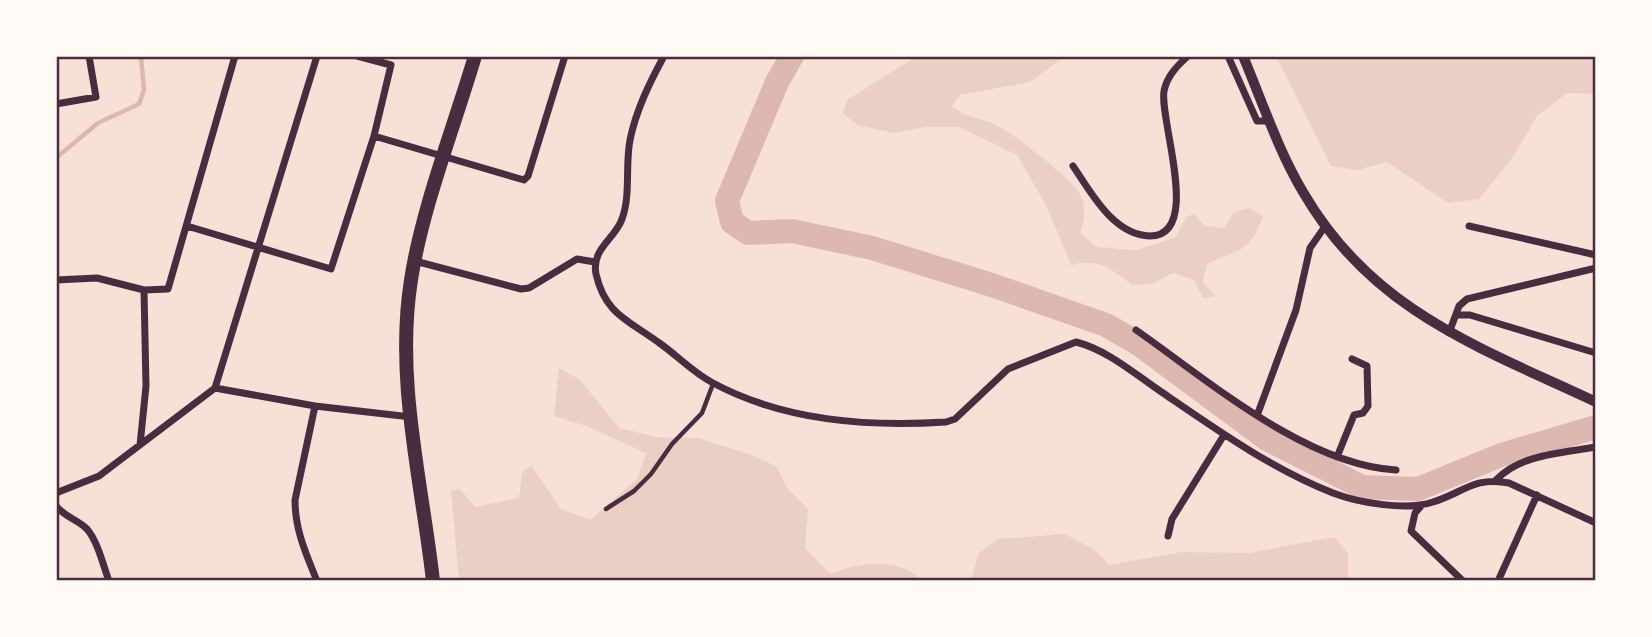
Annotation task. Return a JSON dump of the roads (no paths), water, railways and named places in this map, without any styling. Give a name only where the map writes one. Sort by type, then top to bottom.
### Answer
[{"type":"main road","points":[[433,581],[411,417],[407,320],[415,261],[475,56]]},
{"type":"street","points":[[56,104],[96,97],[89,56]]},
{"type":"street","points":[[56,280],[97,278],[144,290],[167,289],[235,56]]},
{"type":"street","points":[[56,493],[99,477],[215,388],[260,249],[317,56]]},
{"type":"street","points":[[187,226],[331,269],[373,136],[391,65],[357,56]]},
{"type":"street","points":[[373,136],[524,180],[528,176],[565,56]]},
{"type":"street","points":[[664,56],[650,82],[630,140],[624,214],[618,229],[601,247],[595,262],[596,275],[615,314],[713,383],[743,397],[789,410],[865,424],[946,422],[955,419],[1008,369],[1076,342],[1112,359],[1224,435],[1333,493],[1362,502],[1422,505],[1479,481],[1496,480],[1596,523]]},
{"type":"street","points":[[1073,166],[1116,222],[1143,236],[1155,236],[1166,230],[1174,220],[1177,202],[1175,173],[1163,111],[1164,89],[1173,69],[1188,56]]},
{"type":"street","points":[[1228,56],[1257,121],[1270,121]]},
{"type":"street","points":[[1243,56],[1303,193],[1366,274],[1400,302],[1449,333],[1596,401]]},
{"type":"street","points":[[1258,414],[1296,310],[1310,248],[1326,225]]},
{"type":"street","points":[[1469,226],[1596,255]]},
{"type":"street","points":[[415,261],[521,289],[530,288],[577,259],[595,262]]},
{"type":"street","points":[[1449,333],[1456,315],[1467,299],[1596,268]]},
{"type":"street","points":[[140,445],[146,386],[144,290]]},
{"type":"street","points":[[1456,315],[1470,315],[1596,352]]},
{"type":"street","points":[[1136,330],[1258,414],[1305,442],[1337,457],[1377,469],[1396,470]]},
{"type":"street","points":[[1337,457],[1354,415],[1363,413],[1368,406],[1367,366],[1352,359]]},
{"type":"street","points":[[215,388],[315,406],[411,417]]},
{"type":"street","points":[[315,406],[295,500],[295,516],[300,538],[317,581]]},
{"type":"street","points":[[1168,536],[1172,519],[1224,435]]},
{"type":"street","points":[[1496,480],[1507,469],[1527,460],[1596,447]]},
{"type":"street","points":[[1511,581],[1499,579],[1536,495]]},
{"type":"street","points":[[1422,505],[1415,513],[1412,531],[1463,581]]},
{"type":"street","points":[[56,506],[65,517],[85,527],[93,539],[108,581]]},
{"type":"lane","points":[[606,509],[634,491],[651,474],[672,444],[702,413],[713,383]]},
{"type":"waterway","points":[[56,158],[98,123],[139,104],[144,90],[141,56]]},
{"type":"waterway","points":[[792,56],[777,82],[727,201],[732,222],[748,233],[792,231],[872,248],[992,285],[1106,325],[1139,344],[1267,439],[1362,487],[1418,489],[1501,455],[1596,427]]}]
